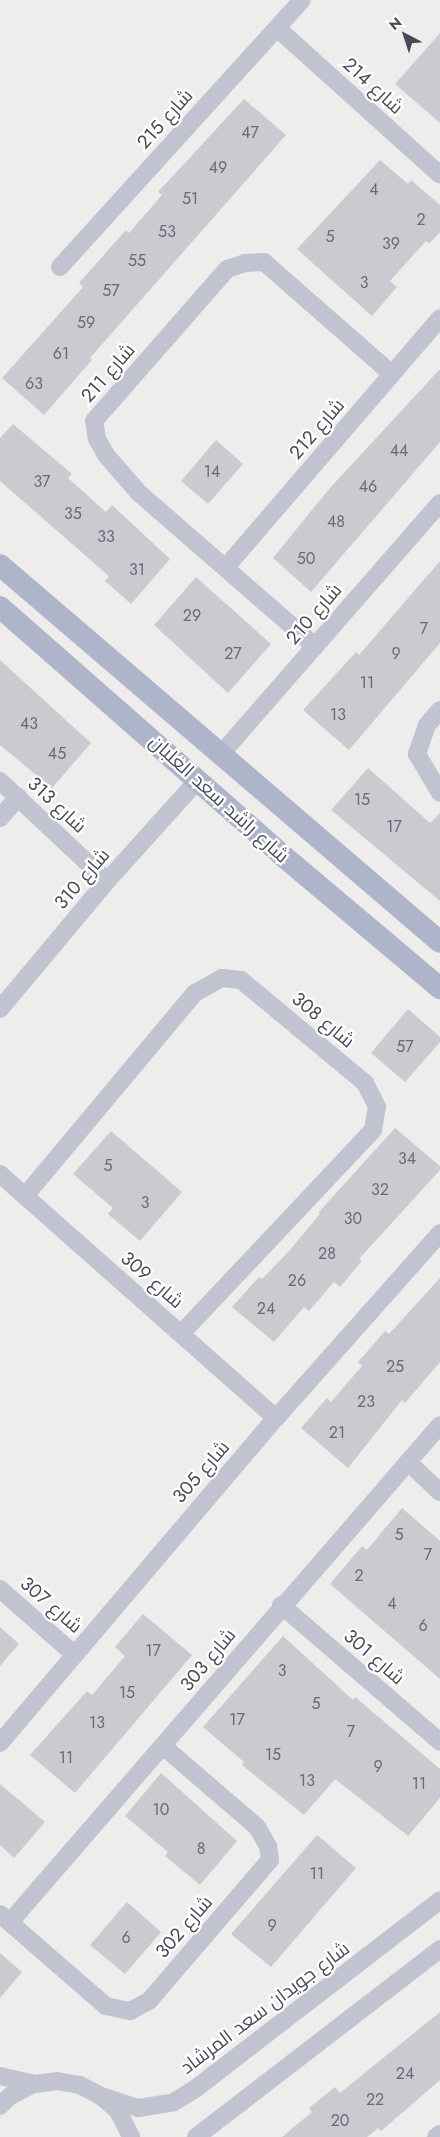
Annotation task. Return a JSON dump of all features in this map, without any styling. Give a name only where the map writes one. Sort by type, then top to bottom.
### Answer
[{"type":"main road","name":"شارع راشد سعد العلبان","points":[[0,565],[440,942]]},
{"type":"main road","name":"شارع راشد سعد العلبان","points":[[0,608],[199,779],[282,855],[440,988]]},
{"type":"main road","points":[[282,855],[287,841],[304,827]]},
{"type":"street","name":"شارع 215","points":[[60,267],[302,0]]},
{"type":"street","name":"شارع 214","points":[[277,28],[440,175]]},
{"type":"street","name":"شارع 211","points":[[315,646],[139,493],[106,455],[97,439],[94,421],[227,269],[245,263],[264,262],[392,374]]},
{"type":"street","name":"شارع 212","points":[[226,567],[440,318]]},
{"type":"street","name":"شارع 210","points":[[221,754],[440,503]]},
{"type":"street","points":[[440,710],[427,725],[417,754],[440,793]]},
{"type":"street","name":"شارع 310","points":[[0,1009],[108,881],[199,779]]},
{"type":"street","name":"شارع 313","points":[[0,781],[108,881]]},
{"type":"street","points":[[0,818],[18,797]]},
{"type":"street","name":"شارع 308","points":[[25,1196],[196,994],[222,978],[241,980],[365,1083],[378,1107],[373,1130],[181,1334]]},
{"type":"street","name":"شارع 309","points":[[0,1174],[276,1418]]},
{"type":"street","name":"شارع 305","points":[[0,1743],[276,1418],[440,1233]]},
{"type":"street","name":"شارع 303","points":[[5,1918],[164,1747],[281,1605],[440,1425]]},
{"type":"street","points":[[408,1462],[440,1492]]},
{"type":"street","name":"شارع 307","points":[[0,1588],[74,1654]]},
{"type":"street","name":"شارع 301","points":[[281,1605],[440,1742]]},
{"type":"street","name":"شارع 302","points":[[5,1918],[106,2006],[130,2011],[149,2001],[270,1860],[268,1846],[257,1827],[164,1747]]},
{"type":"street","name":"شارع جويدان سعد المرشاد","points":[[101,2096],[138,2108],[174,2102],[440,1900]]},
{"type":"street","points":[[196,2137],[440,1950]]},
{"type":"street","points":[[0,2076],[34,2084],[65,2083],[80,2085],[101,2096],[118,2111],[131,2137]]},
{"type":"street","points":[[0,2106],[10,2096],[34,2084]]},
{"type":"street","points":[[436,2137],[440,2134]]},
{"type":"building","points":[[440,33],[440,123],[395,84]]},
{"type":"building","points":[[244,99],[286,135],[90,358],[92,360],[44,415],[2,378],[83,287],[79,283],[126,230],[129,233],[162,195],[158,192]]},
{"type":"building","points":[[380,160],[408,184],[411,180],[440,205],[440,232],[429,244],[426,241],[390,281],[397,287],[372,316],[297,249]]},
{"type":"building","points":[[440,369],[440,442],[311,592],[273,558],[329,489]]},
{"type":"building","points":[[13,424],[72,474],[68,478],[106,512],[112,505],[170,559],[131,604],[105,581],[109,576],[0,481],[0,438]]},
{"type":"building","points":[[216,440],[243,464],[208,504],[181,481]]},
{"type":"building","points":[[440,561],[440,643],[349,750],[303,710],[356,652],[359,655]]},
{"type":"building","points":[[196,577],[271,644],[228,693],[154,625]]},
{"type":"building","points":[[0,660],[91,743],[52,788],[0,745]]},
{"type":"building","points":[[368,768],[430,823],[440,813],[440,901],[331,810]]},
{"type":"building","points":[[408,1009],[440,1037],[440,1042],[405,1082],[371,1053]]},
{"type":"building","points":[[395,1128],[440,1166],[440,1170],[359,1259],[362,1261],[340,1287],[334,1282],[309,1311],[304,1307],[274,1342],[232,1307],[259,1277],[262,1279],[288,1252],[320,1214],[318,1213]]},
{"type":"building","points":[[111,1131],[182,1192],[140,1241],[108,1214],[113,1208],[73,1174]]},
{"type":"building","points":[[440,1278],[440,1362],[405,1403],[402,1400],[348,1468],[301,1428],[327,1398],[331,1402],[362,1366],[358,1362],[385,1331],[389,1334]]},
{"type":"building","points":[[402,1508],[440,1541],[440,1679],[330,1584],[362,1546],[367,1550]]},
{"type":"building","points":[[143,1614],[192,1655],[75,1793],[30,1755],[87,1691],[92,1695],[125,1656],[115,1647]]},
{"type":"building","points":[[0,1627],[19,1644],[0,1666]]},
{"type":"building","points":[[283,1636],[353,1700],[355,1697],[440,1769],[440,1798],[408,1836],[335,1779],[304,1815],[242,1765],[244,1762],[203,1727]]},
{"type":"building","points":[[161,1773],[237,1841],[200,1885],[165,1856],[168,1852],[125,1816]]},
{"type":"building","points":[[0,1784],[45,1822],[14,1858],[0,1845]]},
{"type":"building","points":[[317,1835],[356,1868],[271,1967],[231,1934]]},
{"type":"building","points":[[127,1902],[161,1932],[125,1974],[90,1945]]},
{"type":"building","points":[[0,1953],[22,1972],[0,1998]]},
{"type":"building","points":[[440,2012],[440,2080],[381,2131],[378,2128],[367,2137],[282,2137],[312,2112],[309,2108],[335,2087],[340,2093]]}]
